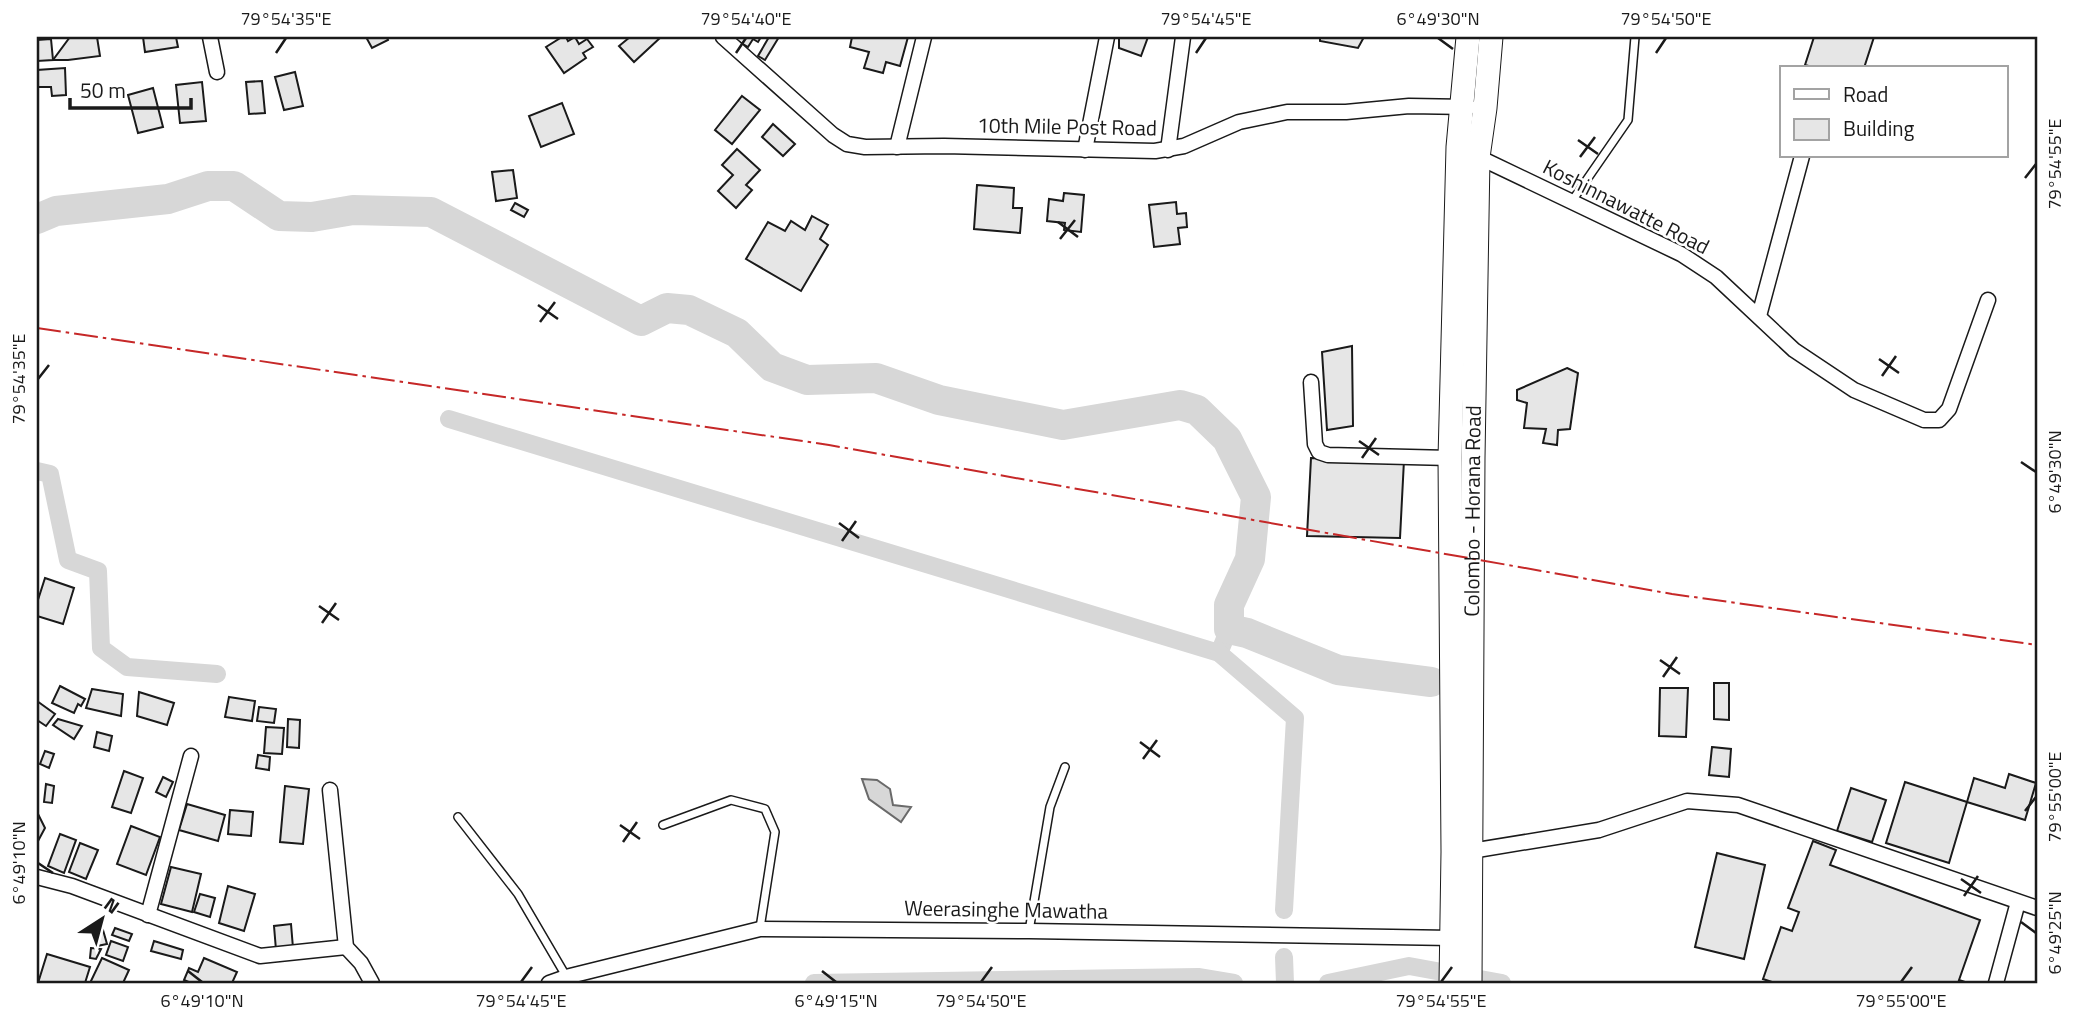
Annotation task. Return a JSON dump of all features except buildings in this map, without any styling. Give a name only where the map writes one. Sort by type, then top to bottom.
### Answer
[{"type":"main road","name":"Colombo - Horana Road","points":[[1468,37],[1474,107]]},
{"type":"main road","name":"Colombo - Horana Road","points":[[1462,852],[1450,458],[1468,152],[1474,107],[1491,37]]},
{"type":"main road","name":"Colombo - Horana Road","points":[[1451,983],[1460,943],[1473,458],[1468,152]]},
{"type":"main road","name":"Colombo - Horana Road","points":[[1460,943],[1469,983]]},
{"type":"street","points":[[210,37],[217,72]]},
{"type":"street","name":"10th Mile Post Road","points":[[723,37],[833,135],[847,144],[865,147],[1168,150],[1184,146],[1239,122],[1287,113],[1346,112],[1409,106],[1474,107]]},
{"type":"street","points":[[897,148],[924,37]]},
{"type":"street","points":[[1085,150],[1107,37]]},
{"type":"street","points":[[1168,150],[1183,37]]},
{"type":"street","name":"Koshinnawatte Road","points":[[1468,152],[1681,254],[1717,277],[1794,350],[1854,390],[1924,420],[1939,420],[1949,409],[1988,300]]},
{"type":"street","points":[[1759,316],[1801,158]]},
{"type":"street","points":[[1311,382],[1315,444],[1319,452],[1328,455],[1450,458]]},
{"type":"street","points":[[148,915],[191,756]]},
{"type":"street","points":[[330,790],[346,947],[361,963],[372,983]]},
{"type":"street","points":[[1462,852],[1599,830],[1688,801],[1738,805],[2037,908]]},
{"type":"street","points":[[37,877],[72,886],[260,956],[346,947]]},
{"type":"street","points":[[1996,983],[2018,902]]},
{"type":"street","name":"Weerasinghe Mawatha","points":[[549,983],[760,929],[1029,931],[1460,943]]},
{"type":"lane","points":[[1572,202],[1628,120],[1635,37]]},
{"type":"lane","points":[[1029,931],[1051,807],[1065,767]]},
{"type":"lane","points":[[663,825],[732,800],[765,809],[775,832],[760,929]]},
{"type":"lane","points":[[458,817],[519,894],[566,977]]},
{"type":"shaded area","points":[[862,779],[877,780],[890,789],[893,805],[911,807],[901,822],[869,799]]},
{"type":"waterway","points":[[37,219],[56,211],[168,199],[208,186],[234,186],[279,216],[312,217],[353,210],[431,212],[641,321],[667,308],[689,310],[737,333],[772,367],[807,380],[876,378],[939,400],[1063,425],[1180,405],[1197,410],[1227,439],[1256,497],[1250,559],[1229,605],[1229,629],[1247,633],[1338,670],[1431,682]]},
{"type":"waterway","points":[[449,419],[1219,653],[1229,629]]},
{"type":"waterway","points":[[37,471],[50,474],[68,560],[98,571],[101,648],[127,667],[217,674]]},
{"type":"waterway","points":[[1219,653],[1295,718],[1284,910]]},
{"type":"waterway","points":[[1284,957],[1285,983]]},
{"type":"waterway","points":[[1328,983],[1409,966],[1502,983]]},
{"type":"waterway","points":[[814,983],[1198,977],[1234,983]]},
{"type":"power","points":[[37,328],[829,445],[1672,594],[2037,645]]}]
